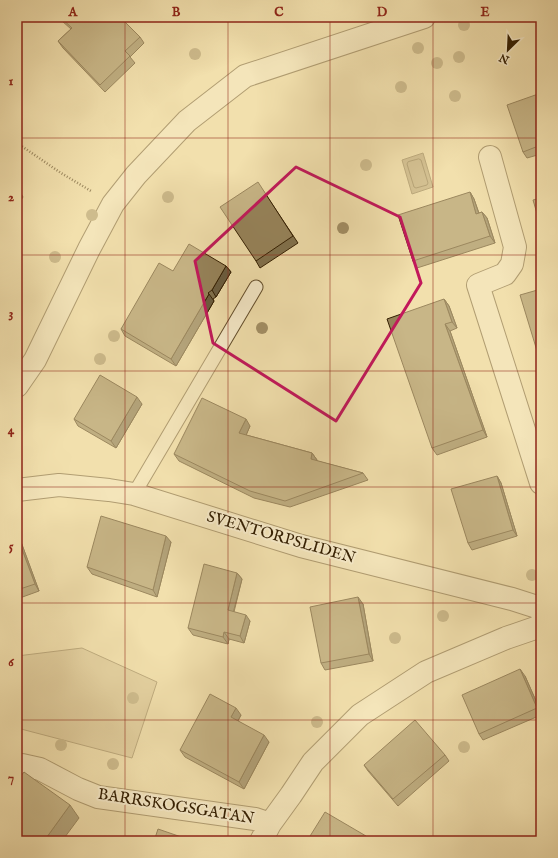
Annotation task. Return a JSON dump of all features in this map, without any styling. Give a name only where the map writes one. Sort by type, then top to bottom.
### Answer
[{"type":"street","points":[[17,386],[35,360],[89,249],[113,204],[136,175],[187,121],[245,76],[414,19]]},
{"type":"street","points":[[490,157],[515,247],[512,264],[505,274],[478,285],[541,484]]},
{"type":"street","name":"SVENTORPSLIDEN","points":[[17,490],[59,485],[134,494],[301,546],[512,599],[541,610]]},
{"type":"street","name":"BARRSKOGSGATAN","points":[[17,771],[22,766],[40,769],[78,789],[98,797],[255,819],[265,833],[313,762],[360,715],[426,672],[506,638],[541,626]]},
{"type":"lane","points":[[134,494],[256,287]]},
{"type":"path","points":[[17,144],[60,174],[113,204]]},
{"type":"highlighted area","points":[[296,167],[400,217],[421,283],[336,421],[213,343],[195,261]]},
{"type":"shaded area","points":[[82,648],[157,682],[132,758],[21,729],[17,731],[17,656]]},
{"type":"water","points":[[423,153],[433,187],[412,194],[402,160]]},
{"type":"building","points":[[60,17],[120,17],[140,37],[125,51],[130,56],[100,85],[58,41],[72,28]]},
{"type":"building","points":[[541,93],[541,145],[523,152],[507,105]]},
{"type":"building","points":[[258,182],[293,236],[256,261],[220,207]]},
{"type":"building","points":[[470,192],[476,214],[482,212],[490,236],[413,261],[398,215]]},
{"type":"building","points":[[541,198],[541,227],[533,200]]},
{"type":"building","points":[[189,244],[226,266],[212,290],[208,293],[209,294],[171,359],[121,329],[159,263],[173,271]]},
{"type":"building","points":[[541,289],[541,364],[520,295]]},
{"type":"building","points":[[444,299],[452,322],[445,324],[483,430],[432,448],[387,319]]},
{"type":"building","points":[[100,375],[137,397],[111,441],[74,419]]},
{"type":"building","points":[[202,398],[246,419],[239,433],[312,453],[311,459],[363,473],[285,501],[250,491],[174,454]]},
{"type":"building","points":[[497,476],[513,530],[468,543],[451,489]]},
{"type":"building","points":[[101,516],[166,536],[153,590],[87,567]]},
{"type":"building","points":[[17,536],[35,584],[17,590]]},
{"type":"building","points":[[204,564],[237,573],[228,610],[246,615],[240,636],[224,632],[223,637],[188,628]]},
{"type":"building","points":[[358,597],[369,654],[321,663],[310,607]]},
{"type":"building","points":[[520,669],[537,708],[479,734],[462,695]]},
{"type":"building","points":[[210,694],[236,708],[231,717],[264,735],[239,782],[180,750]]},
{"type":"building","points":[[415,720],[445,755],[393,799],[364,765]]},
{"type":"building","points":[[24,772],[70,805],[44,841],[17,841],[17,781]]},
{"type":"building","points":[[325,812],[366,836],[363,841],[307,841]]},
{"type":"building","points":[[158,829],[193,841],[154,841]]},
{"type":"building","points":[[540,835],[541,841],[538,841]]}]
